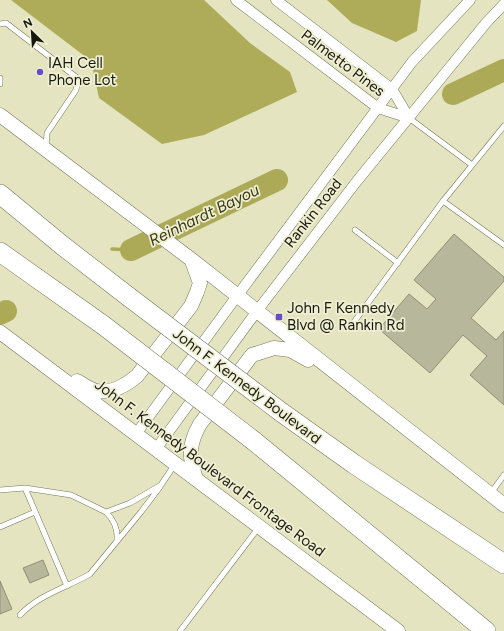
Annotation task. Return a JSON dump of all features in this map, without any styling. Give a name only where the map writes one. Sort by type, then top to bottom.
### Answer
[{"type":"highway","points":[[0,182],[63,246]]},
{"type":"highway","name":"John F. Kennedy Boulevard","points":[[0,194],[63,246],[281,412],[354,464],[504,564]]},
{"type":"highway","points":[[0,252],[103,325],[254,442],[486,631]]},
{"type":"street","name":"Palmetto Pines","points":[[236,0],[378,108],[408,118]]},
{"type":"street","name":"Palmetto Pines","points":[[276,0],[392,89],[408,118]]},
{"type":"street","name":"Rankin Road","points":[[136,434],[412,62],[470,0]]},
{"type":"street","name":"Rankin Road","points":[[156,449],[257,311],[357,181],[486,23],[504,4]]},
{"type":"street","points":[[0,115],[192,260],[504,505]]},
{"type":"street","points":[[43,364],[97,391],[112,391],[126,385],[137,376],[191,306],[200,283],[192,260]]},
{"type":"street","name":"John F. Kennedy Boulevard Frontage Road","points":[[0,332],[398,631]]},
{"type":"street","points":[[196,479],[191,462],[193,435],[252,355],[274,348],[290,350],[340,377]]},
{"type":"lane","points":[[0,24],[6,23],[76,77],[76,90],[47,133],[46,150]]},
{"type":"lane","points":[[0,78],[0,84]]},
{"type":"lane","points":[[408,118],[472,166]]},
{"type":"lane","points":[[354,322],[444,201],[504,126]]},
{"type":"lane","points":[[444,201],[504,245]]},
{"type":"lane","points":[[356,230],[398,263]]},
{"type":"lane","points":[[20,615],[29,605],[39,599],[90,574],[162,485],[175,463]]},
{"type":"lane","points":[[490,494],[504,475]]},
{"type":"lane","points":[[106,512],[130,503],[162,485]]},
{"type":"lane","points":[[0,490],[25,488],[71,495],[106,512],[116,525],[117,540]]},
{"type":"lane","points":[[25,488],[67,586]]},
{"type":"lane","points":[[0,527],[35,512]]},
{"type":"lane","points":[[180,631],[259,526]]},
{"type":"shaded area","points":[[0,0],[504,0],[504,631],[0,631]]},
{"type":"shaded area","points":[[11,0],[204,0],[250,43],[290,72],[297,92],[204,135],[162,144],[99,98],[91,61]]},
{"type":"shaded area","points":[[327,0],[421,0],[417,31],[396,42],[352,23]]},
{"type":"building","points":[[454,234],[504,277],[504,281],[471,318],[496,340],[504,331],[504,405],[470,375],[487,356],[463,335],[430,373],[379,329],[409,294],[427,309],[436,299],[414,280]]},
{"type":"building","points":[[43,560],[49,575],[30,583],[23,568]]},
{"type":"building","points":[[0,581],[12,609],[0,614]]},
{"type":"waterway","name":"Reinhardt Bayou","points":[[453,94],[504,70]]},
{"type":"waterway","name":"Reinhardt Bayou","points":[[131,250],[277,180]]},
{"type":"waterway","points":[[112,249],[131,250]]},
{"type":"waterway","name":"Reinhardt Bayou","points":[[0,314],[6,311]]},
{"type":"place","name":"IAH Cell Phone Lot","points":[[40,72]]},
{"type":"place","name":"John F Kennedy Blvd @ Rankin Rd","points":[[279,317]]}]
